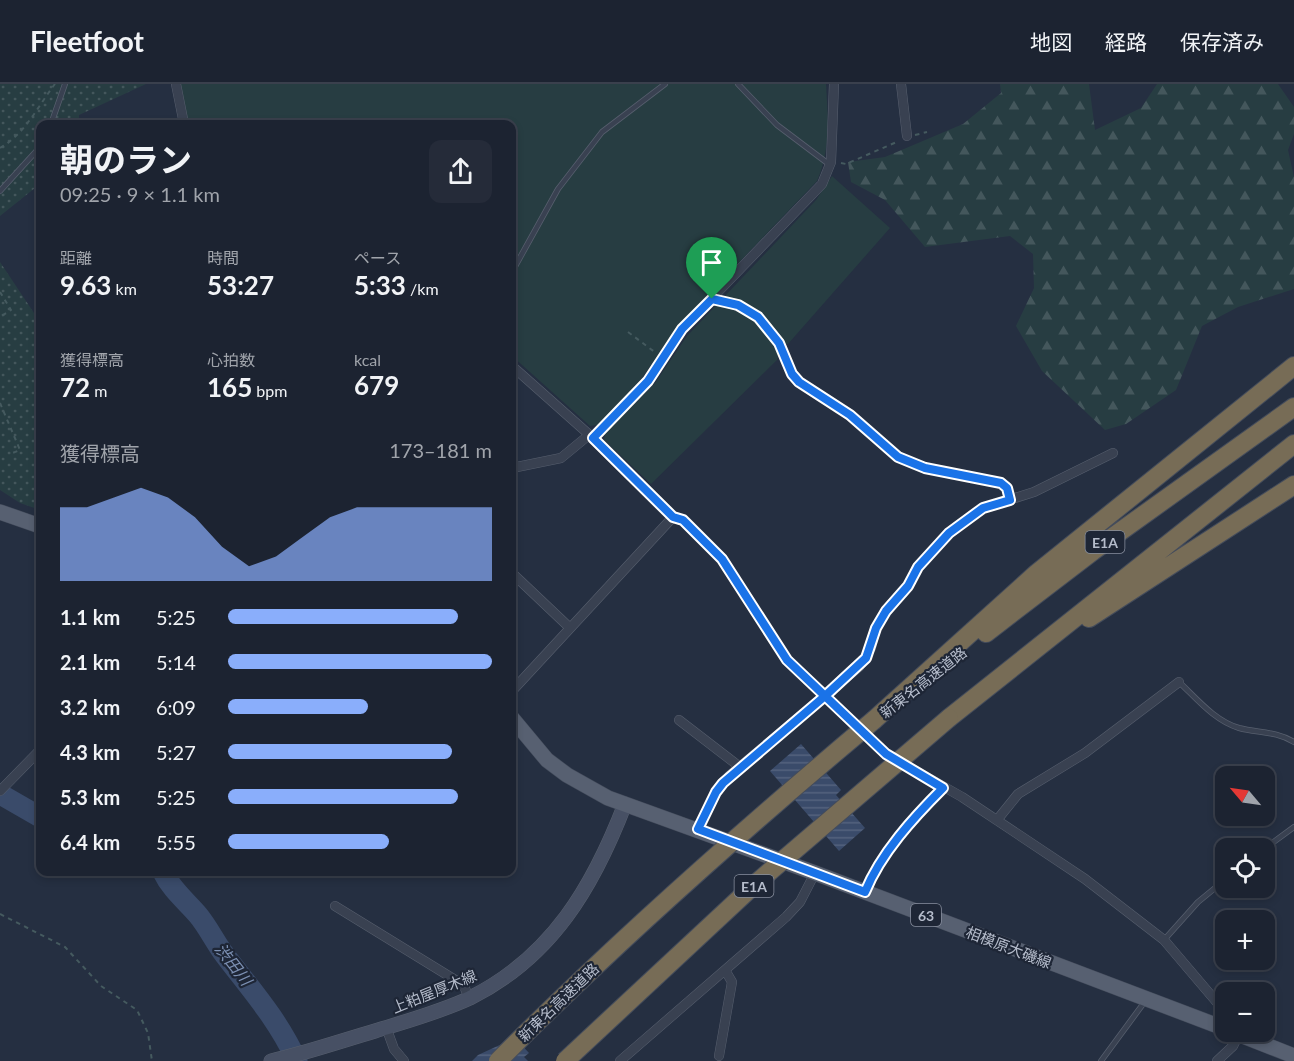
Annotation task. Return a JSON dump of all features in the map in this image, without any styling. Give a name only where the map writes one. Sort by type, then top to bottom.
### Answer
[{"type":"highway","points":[[919,682],[1046,565],[1294,366]]},
{"type":"highway","name":"新東名高速道路","points":[[498,1061],[630,932],[752,823],[919,682],[1093,551],[1294,407]]},
{"type":"highway","name":"E1A","points":[[565,1061],[754,885],[879,777],[1294,444]]},
{"type":"highway","points":[[950,720],[1077,626],[1294,485]]},
{"type":"main road","points":[[0,512],[36,525]]},
{"type":"main road","name":"相模原大磯線","points":[[516,723],[547,760],[567,776],[625,804],[698,829],[1215,1026]]},
{"type":"main road","name":"上粕屋厚木線","points":[[278,1059],[386,1027],[469,998],[507,976],[573,910],[593,879],[625,804]]},
{"type":"main road","name":"相模原大磯線","points":[[1258,1042],[1294,1056]]},
{"type":"street","points":[[176,84],[183,120]]},
{"type":"street","points":[[516,467],[561,458],[591,436],[648,381],[682,329],[811,198],[822,184],[831,164],[834,84]]},
{"type":"street","points":[[901,84],[907,136]]},
{"type":"street","points":[[712,299],[738,305],[758,317],[779,343]]},
{"type":"street","points":[[516,370],[591,436],[673,517],[683,520],[722,559],[787,660],[886,754],[997,820],[1085,879],[1164,940],[1215,1000]]},
{"type":"street","points":[[698,829],[716,792],[740,767],[825,696],[866,658],[876,628],[886,611],[908,586],[918,567],[949,533],[983,508],[1034,492],[1113,453]]},
{"type":"street","points":[[516,687],[673,517]]},
{"type":"street","points":[[516,577],[569,627]]},
{"type":"street","points":[[997,820],[1018,794],[1085,753],[1179,682]]},
{"type":"street","points":[[686,721],[740,767]]},
{"type":"street","points":[[3,788],[36,754]]},
{"type":"street","points":[[865,892],[877,867],[917,814],[943,788]]},
{"type":"street","points":[[620,1061],[800,902],[815,873]]},
{"type":"street","points":[[335,906],[457,981],[464,986],[469,998]]},
{"type":"street","points":[[718,1056],[732,981],[725,970]]},
{"type":"street","points":[[386,1027],[394,1049],[404,1061]]},
{"type":"street","points":[[1217,1061],[1233,1046],[1233,1042]]},
{"type":"lane","points":[[52,120],[65,84]]},
{"type":"lane","points":[[516,265],[558,189],[602,132],[665,84]]},
{"type":"lane","points":[[738,84],[777,125],[831,164]]},
{"type":"lane","points":[[0,191],[36,151]]},
{"type":"lane","points":[[1179,682],[1217,717],[1239,728],[1265,731],[1294,742]]},
{"type":"lane","points":[[1275,841],[1294,827]]},
{"type":"lane","points":[[1164,940],[1198,902],[1215,888]]},
{"type":"lane","points":[[1101,1061],[1146,1000]]},
{"type":"path","points":[[0,148],[14,138],[27,124],[55,84]]},
{"type":"path","points":[[831,164],[846,164],[888,148],[907,136],[927,132]]},
{"type":"path","points":[[0,292],[11,310],[0,317]]},
{"type":"path","points":[[628,332],[663,359]]},
{"type":"path","points":[[779,343],[792,374],[799,382],[850,415],[898,457],[925,468],[1001,483],[1007,488],[1010,500]]},
{"type":"path","points":[[0,403],[20,450],[10,454]]},
{"type":"path","points":[[0,914],[65,947],[101,986],[137,1010],[148,1033],[152,1061]]},
{"type":"green space","points":[[0,84],[146,84],[79,115],[79,120],[36,120],[36,187],[0,216]]},
{"type":"green space","points":[[179,84],[826,84],[828,121],[825,157],[817,181],[677,327],[642,378],[606,418],[597,425],[590,426],[516,360],[516,120],[187,120]]},
{"type":"green space","points":[[1000,84],[1089,84],[1095,130],[1141,108],[1157,84],[1278,84],[1294,107],[1294,134],[1288,150],[1294,177],[1294,289],[1238,307],[1202,326],[1176,390],[1126,424],[1105,430],[1042,371],[1016,326],[1034,288],[1033,254],[1010,236],[925,247],[885,200],[851,182],[848,162],[885,157],[963,124],[1001,93]]},
{"type":"green space","points":[[832,176],[890,228],[788,344],[781,344],[777,360],[651,484],[604,440],[605,434],[655,383],[687,336],[816,200]]},
{"type":"green space","points":[[0,262],[36,316],[36,509],[20,503],[0,490]]},
{"type":"water","points":[[801,744],[841,790],[836,795],[865,828],[839,851],[770,771]]},
{"type":"water","points":[[515,1038],[529,1053],[524,1057],[528,1061],[472,1061],[478,1055]]},
{"type":"waterway","name":"渋田川","points":[[0,794],[36,815]]},
{"type":"waterway","name":"渋田川","points":[[165,876],[202,920],[224,954],[264,1005],[297,1061]]},
{"type":"route","points":[[712,299],[682,329],[648,381],[593,438],[673,517],[683,520],[722,559],[752,602],[771,637],[787,660],[825,696],[723,783],[716,792],[698,829],[865,892],[877,867],[917,814],[943,788],[886,754],[868,740],[825,696],[860,667],[872,648],[876,628],[886,611],[913,579],[918,567],[957,526],[983,508],[1010,500],[1007,488],[988,478],[925,468],[898,457],[850,415],[799,382],[785,361],[779,343],[758,317],[738,305],[712,299]]}]
